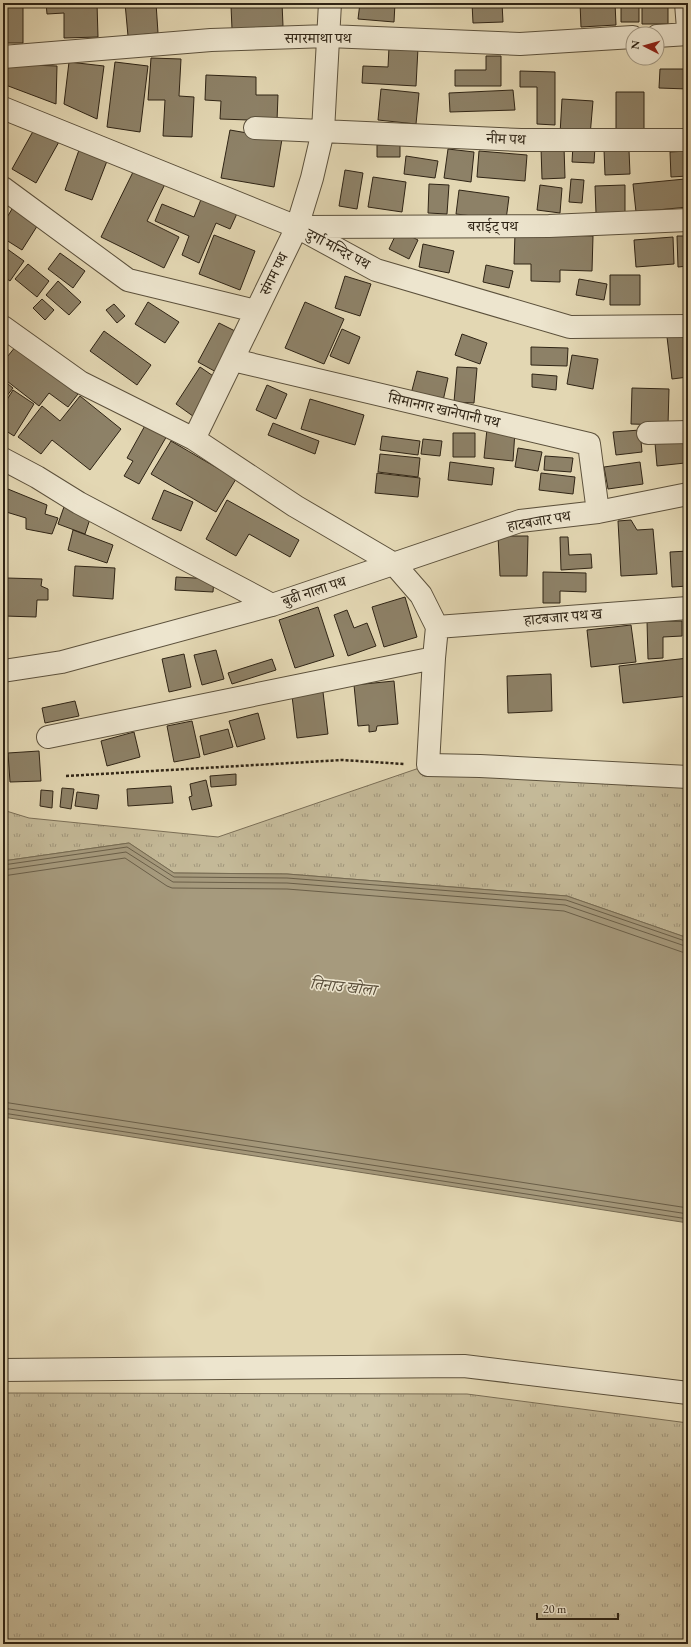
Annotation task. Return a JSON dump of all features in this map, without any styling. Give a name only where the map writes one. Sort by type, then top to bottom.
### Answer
[{"type":"street","name":"संगम पथ","points":[[194,439],[297,227],[312,178],[323,131],[330,3]]},
{"type":"street","points":[[686,3],[688,28]]},
{"type":"street","points":[[665,35],[688,34]]},
{"type":"street","name":"सगरमाथा पथ","points":[[3,57],[211,40],[328,36],[520,44],[625,37]]},
{"type":"street","name":"दुर्गा मन्दिर पथ","points":[[3,108],[297,227],[376,270],[570,327],[688,326]]},
{"type":"street","name":"नीम पथ","points":[[254,128],[521,140],[688,140]]},
{"type":"street","points":[[3,188],[128,280],[256,311]]},
{"type":"street","name":"बराईट् पथ","points":[[297,227],[549,226],[688,220]]},
{"type":"street","points":[[3,327],[80,382],[194,439],[295,506],[394,564],[421,595],[437,627],[428,765],[688,776]]},
{"type":"street","name":"सिमानगर खानेपानी पथ","points":[[233,360],[589,444],[598,512]]},
{"type":"street","points":[[648,433],[688,432]]},
{"type":"street","points":[[3,460],[37,477],[79,503],[272,605]]},
{"type":"street","name":"हाटबजार पथ","points":[[394,564],[520,521],[598,512],[688,494]]},
{"type":"street","name":"बुढी नाला पथ","points":[[3,672],[62,662],[272,605],[394,564]]},
{"type":"street","name":"हाटबजार पथ ख","points":[[437,627],[688,608]]},
{"type":"street","points":[[48,736],[434,658]]},
{"type":"street","points":[[3,1370],[464,1366],[688,1393]]},
{"type":"path","points":[[66,776],[342,760],[428,765]]},
{"type":"green space","points":[[428,765],[688,777],[688,938],[567,896],[287,874],[174,873],[129,843],[3,861],[3,810],[29,818],[218,837]]},
{"type":"green space","points":[[3,1393],[467,1394],[688,1423],[688,1644],[3,1644]]},
{"type":"water","name":"तिनाउ खोला","points":[[129,843],[174,873],[287,874],[567,896],[688,938],[688,1223],[3,1117],[3,861]]},
{"type":"building","points":[[3,3],[23,3],[23,43],[3,43]]},
{"type":"building","points":[[46,3],[97,3],[98,37],[64,38],[64,13],[47,14]]},
{"type":"building","points":[[125,3],[156,3],[158,33],[128,36]]},
{"type":"building","points":[[245,3],[282,3],[283,26],[232,29],[231,6],[246,5]]},
{"type":"building","points":[[360,3],[395,3],[394,22],[358,19]]},
{"type":"building","points":[[472,3],[502,3],[503,22],[473,23]]},
{"type":"building","points":[[580,3],[615,3],[616,25],[581,27]]},
{"type":"building","points":[[621,3],[639,3],[639,22],[621,22]]},
{"type":"building","points":[[642,3],[668,3],[668,24],[642,24]]},
{"type":"building","points":[[389,47],[418,48],[416,86],[362,83],[363,66],[388,67]]},
{"type":"building","points":[[486,56],[501,56],[501,86],[455,86],[455,70],[486,70]]},
{"type":"building","points":[[151,58],[181,59],[179,96],[194,97],[192,137],[163,136],[165,100],[148,100]]},
{"type":"building","points":[[69,62],[104,66],[97,119],[64,104]]},
{"type":"building","points":[[115,62],[148,66],[140,132],[107,127]]},
{"type":"building","points":[[3,64],[57,66],[56,104],[3,84]]},
{"type":"building","points":[[660,69],[688,69],[688,89],[659,88]]},
{"type":"building","points":[[520,71],[555,72],[555,125],[537,124],[537,87],[520,87]]},
{"type":"building","points":[[206,75],[256,77],[256,95],[278,95],[277,121],[220,119],[221,101],[205,100]]},
{"type":"building","points":[[381,89],[419,93],[416,124],[378,120]]},
{"type":"building","points":[[513,90],[515,110],[450,112],[449,93]]},
{"type":"building","points":[[616,92],[644,92],[644,130],[616,130]]},
{"type":"building","points":[[562,99],[593,101],[590,136],[560,134]]},
{"type":"building","points":[[36,126],[60,140],[36,183],[12,169]]},
{"type":"building","points":[[230,130],[282,139],[274,187],[221,178]]},
{"type":"building","points":[[377,145],[400,145],[400,157],[377,157]]},
{"type":"building","points":[[573,145],[595,147],[594,163],[572,162]]},
{"type":"building","points":[[564,147],[565,178],[542,179],[541,148]]},
{"type":"building","points":[[448,149],[474,152],[471,182],[444,178]]},
{"type":"building","points":[[79,150],[107,161],[92,200],[65,190]]},
{"type":"building","points":[[604,150],[629,150],[630,174],[605,175]]},
{"type":"building","points":[[479,151],[527,155],[525,181],[477,177]]},
{"type":"building","points":[[688,151],[688,176],[671,177],[670,152]]},
{"type":"building","points":[[406,156],[438,161],[435,178],[404,174]]},
{"type":"building","points":[[136,166],[166,182],[147,221],[179,237],[164,268],[101,237]]},
{"type":"building","points":[[345,170],[363,173],[357,209],[339,206]]},
{"type":"building","points":[[373,177],[406,182],[402,212],[368,207]]},
{"type":"building","points":[[571,179],[584,180],[582,203],[569,202]]},
{"type":"building","points":[[685,179],[688,207],[636,212],[633,184]]},
{"type":"building","points":[[429,184],[449,185],[447,214],[428,213]]},
{"type":"building","points":[[540,185],[562,188],[560,213],[537,210]]},
{"type":"building","points":[[625,185],[625,212],[596,213],[595,186]]},
{"type":"building","points":[[459,190],[509,197],[506,220],[456,214]]},
{"type":"building","points":[[204,192],[240,207],[230,229],[216,223],[199,263],[182,255],[189,236],[155,221],[162,204],[194,217]]},
{"type":"building","points":[[15,204],[41,220],[22,250],[3,238],[3,224]]},
{"type":"building","points":[[398,230],[418,240],[409,259],[389,249]]},
{"type":"building","points":[[515,233],[593,236],[592,271],[560,270],[560,282],[531,281],[531,264],[514,264]]},
{"type":"building","points":[[214,235],[255,251],[240,290],[199,274]]},
{"type":"building","points":[[677,236],[688,236],[688,266],[678,267]]},
{"type":"building","points":[[673,237],[674,264],[636,267],[634,240]]},
{"type":"building","points":[[423,244],[454,251],[449,273],[419,267]]},
{"type":"building","points":[[3,246],[24,261],[10,281],[3,276]]},
{"type":"building","points":[[60,253],[85,271],[73,288],[48,269]]},
{"type":"building","points":[[28,264],[49,281],[37,297],[15,279]]},
{"type":"building","points":[[486,265],[513,271],[509,288],[483,282]]},
{"type":"building","points":[[610,275],[640,275],[640,305],[610,305]]},
{"type":"building","points":[[345,276],[371,284],[360,316],[335,308]]},
{"type":"building","points":[[579,279],[607,284],[604,300],[576,295]]},
{"type":"building","points":[[58,281],[81,302],[69,315],[46,295]]},
{"type":"building","points":[[42,299],[54,310],[45,320],[33,308]]},
{"type":"building","points":[[148,302],[179,322],[165,343],[135,324]]},
{"type":"building","points":[[305,302],[344,319],[324,364],[285,348]]},
{"type":"building","points":[[114,304],[125,316],[117,323],[106,310]]},
{"type":"building","points":[[219,323],[239,333],[218,373],[198,362]]},
{"type":"building","points":[[342,329],[360,337],[349,364],[330,356]]},
{"type":"building","points":[[104,331],[151,365],[137,385],[90,351]]},
{"type":"building","points":[[462,334],[487,343],[480,364],[455,355]]},
{"type":"building","points":[[688,334],[688,377],[672,379],[667,337]]},
{"type":"building","points":[[16,346],[78,394],[68,407],[49,393],[39,406],[3,378],[3,362]]},
{"type":"building","points":[[531,347],[568,348],[567,366],[531,365]]},
{"type":"building","points":[[572,355],[598,359],[593,389],[567,384]]},
{"type":"building","points":[[200,367],[222,382],[197,419],[176,404]]},
{"type":"building","points":[[457,367],[477,368],[474,403],[454,402]]},
{"type":"building","points":[[417,371],[448,378],[443,401],[411,394]]},
{"type":"building","points":[[532,374],[557,376],[556,390],[532,387]]},
{"type":"building","points":[[3,380],[13,388],[3,401]]},
{"type":"building","points":[[267,385],[287,394],[276,419],[256,410]]},
{"type":"building","points":[[632,388],[669,389],[668,425],[631,424]]},
{"type":"building","points":[[13,390],[34,404],[14,436],[3,429],[3,406]]},
{"type":"building","points":[[80,396],[121,429],[90,470],[52,440],[41,454],[18,437],[42,406],[60,421]]},
{"type":"building","points":[[310,399],[364,415],[355,445],[301,429]]},
{"type":"building","points":[[147,422],[168,434],[139,484],[124,476],[133,461],[127,458]]},
{"type":"building","points":[[273,423],[319,441],[315,454],[268,435]]},
{"type":"building","points":[[487,429],[515,431],[513,461],[484,458]]},
{"type":"building","points":[[640,430],[642,452],[616,455],[613,432]]},
{"type":"building","points":[[453,433],[475,433],[475,457],[453,457]]},
{"type":"building","points":[[382,436],[420,441],[418,455],[380,450]]},
{"type":"building","points":[[423,439],[442,441],[440,456],[421,454]]},
{"type":"building","points":[[683,440],[685,463],[657,466],[655,443]]},
{"type":"building","points":[[171,441],[236,479],[216,512],[151,474]]},
{"type":"building","points":[[518,448],[542,452],[538,471],[515,467]]},
{"type":"building","points":[[380,454],[420,458],[418,477],[378,472]]},
{"type":"building","points":[[545,456],[573,458],[571,472],[544,470]]},
{"type":"building","points":[[450,462],[494,468],[492,485],[448,480]]},
{"type":"building","points":[[640,462],[643,484],[608,489],[604,467]]},
{"type":"building","points":[[377,473],[420,478],[418,497],[375,493]]},
{"type":"building","points":[[541,473],[575,477],[573,494],[539,490]]},
{"type":"building","points":[[3,487],[47,505],[45,514],[58,518],[52,534],[26,529],[26,518],[3,511]]},
{"type":"building","points":[[164,490],[193,502],[181,531],[152,519]]},
{"type":"building","points":[[227,500],[299,540],[290,557],[249,534],[236,556],[206,539]]},
{"type":"building","points":[[65,504],[92,513],[85,534],[58,524]]},
{"type":"building","points":[[631,520],[637,530],[653,529],[657,574],[621,576],[618,521]]},
{"type":"building","points":[[73,530],[113,545],[107,563],[68,550]]},
{"type":"building","points":[[498,536],[528,536],[527,576],[500,576]]},
{"type":"building","points":[[560,537],[568,537],[569,555],[591,554],[592,568],[561,570]]},
{"type":"building","points":[[688,551],[688,586],[672,587],[670,552]]},
{"type":"building","points":[[75,566],[115,568],[113,599],[73,596]]},
{"type":"building","points":[[543,572],[586,573],[586,592],[560,591],[560,603],[543,603]]},
{"type":"building","points":[[176,577],[214,579],[213,592],[175,590]]},
{"type":"building","points":[[7,578],[42,579],[41,586],[48,589],[48,600],[37,600],[36,617],[5,616]]},
{"type":"building","points":[[405,597],[417,637],[384,647],[372,607]]},
{"type":"building","points":[[318,607],[334,656],[295,668],[279,620]]},
{"type":"building","points":[[347,610],[354,628],[367,623],[376,646],[348,656],[334,615]]},
{"type":"building","points":[[647,621],[682,621],[682,636],[663,637],[663,658],[648,659]]},
{"type":"building","points":[[631,625],[636,662],[591,667],[587,630]]},
{"type":"building","points":[[216,650],[224,679],[202,685],[194,655]]},
{"type":"building","points":[[184,654],[191,687],[169,692],[162,659]]},
{"type":"building","points":[[688,658],[688,696],[623,703],[619,666]]},
{"type":"building","points":[[272,659],[276,670],[232,684],[228,673]]},
{"type":"building","points":[[551,674],[552,711],[508,713],[507,676]]},
{"type":"building","points":[[394,681],[398,724],[377,726],[376,731],[369,732],[369,725],[358,726],[354,685]]},
{"type":"building","points":[[323,692],[328,734],[297,738],[292,696]]},
{"type":"building","points":[[75,701],[79,716],[45,723],[42,708]]},
{"type":"building","points":[[258,713],[265,739],[237,747],[229,721]]},
{"type":"building","points":[[192,721],[200,757],[174,762],[167,726]]},
{"type":"building","points":[[228,729],[233,747],[204,755],[200,736]]},
{"type":"building","points":[[134,732],[140,757],[107,766],[101,741]]},
{"type":"building","points":[[39,751],[41,781],[10,782],[8,753]]},
{"type":"building","points":[[236,774],[236,785],[211,787],[210,776]]},
{"type":"building","points":[[206,780],[212,806],[192,810],[189,797],[192,796],[190,784]]},
{"type":"building","points":[[171,786],[173,803],[128,806],[127,789]]},
{"type":"building","points":[[62,788],[74,789],[71,809],[60,807]]},
{"type":"building","points":[[41,790],[53,791],[52,808],[40,806]]},
{"type":"building","points":[[77,792],[99,795],[97,809],[75,806]]}]
